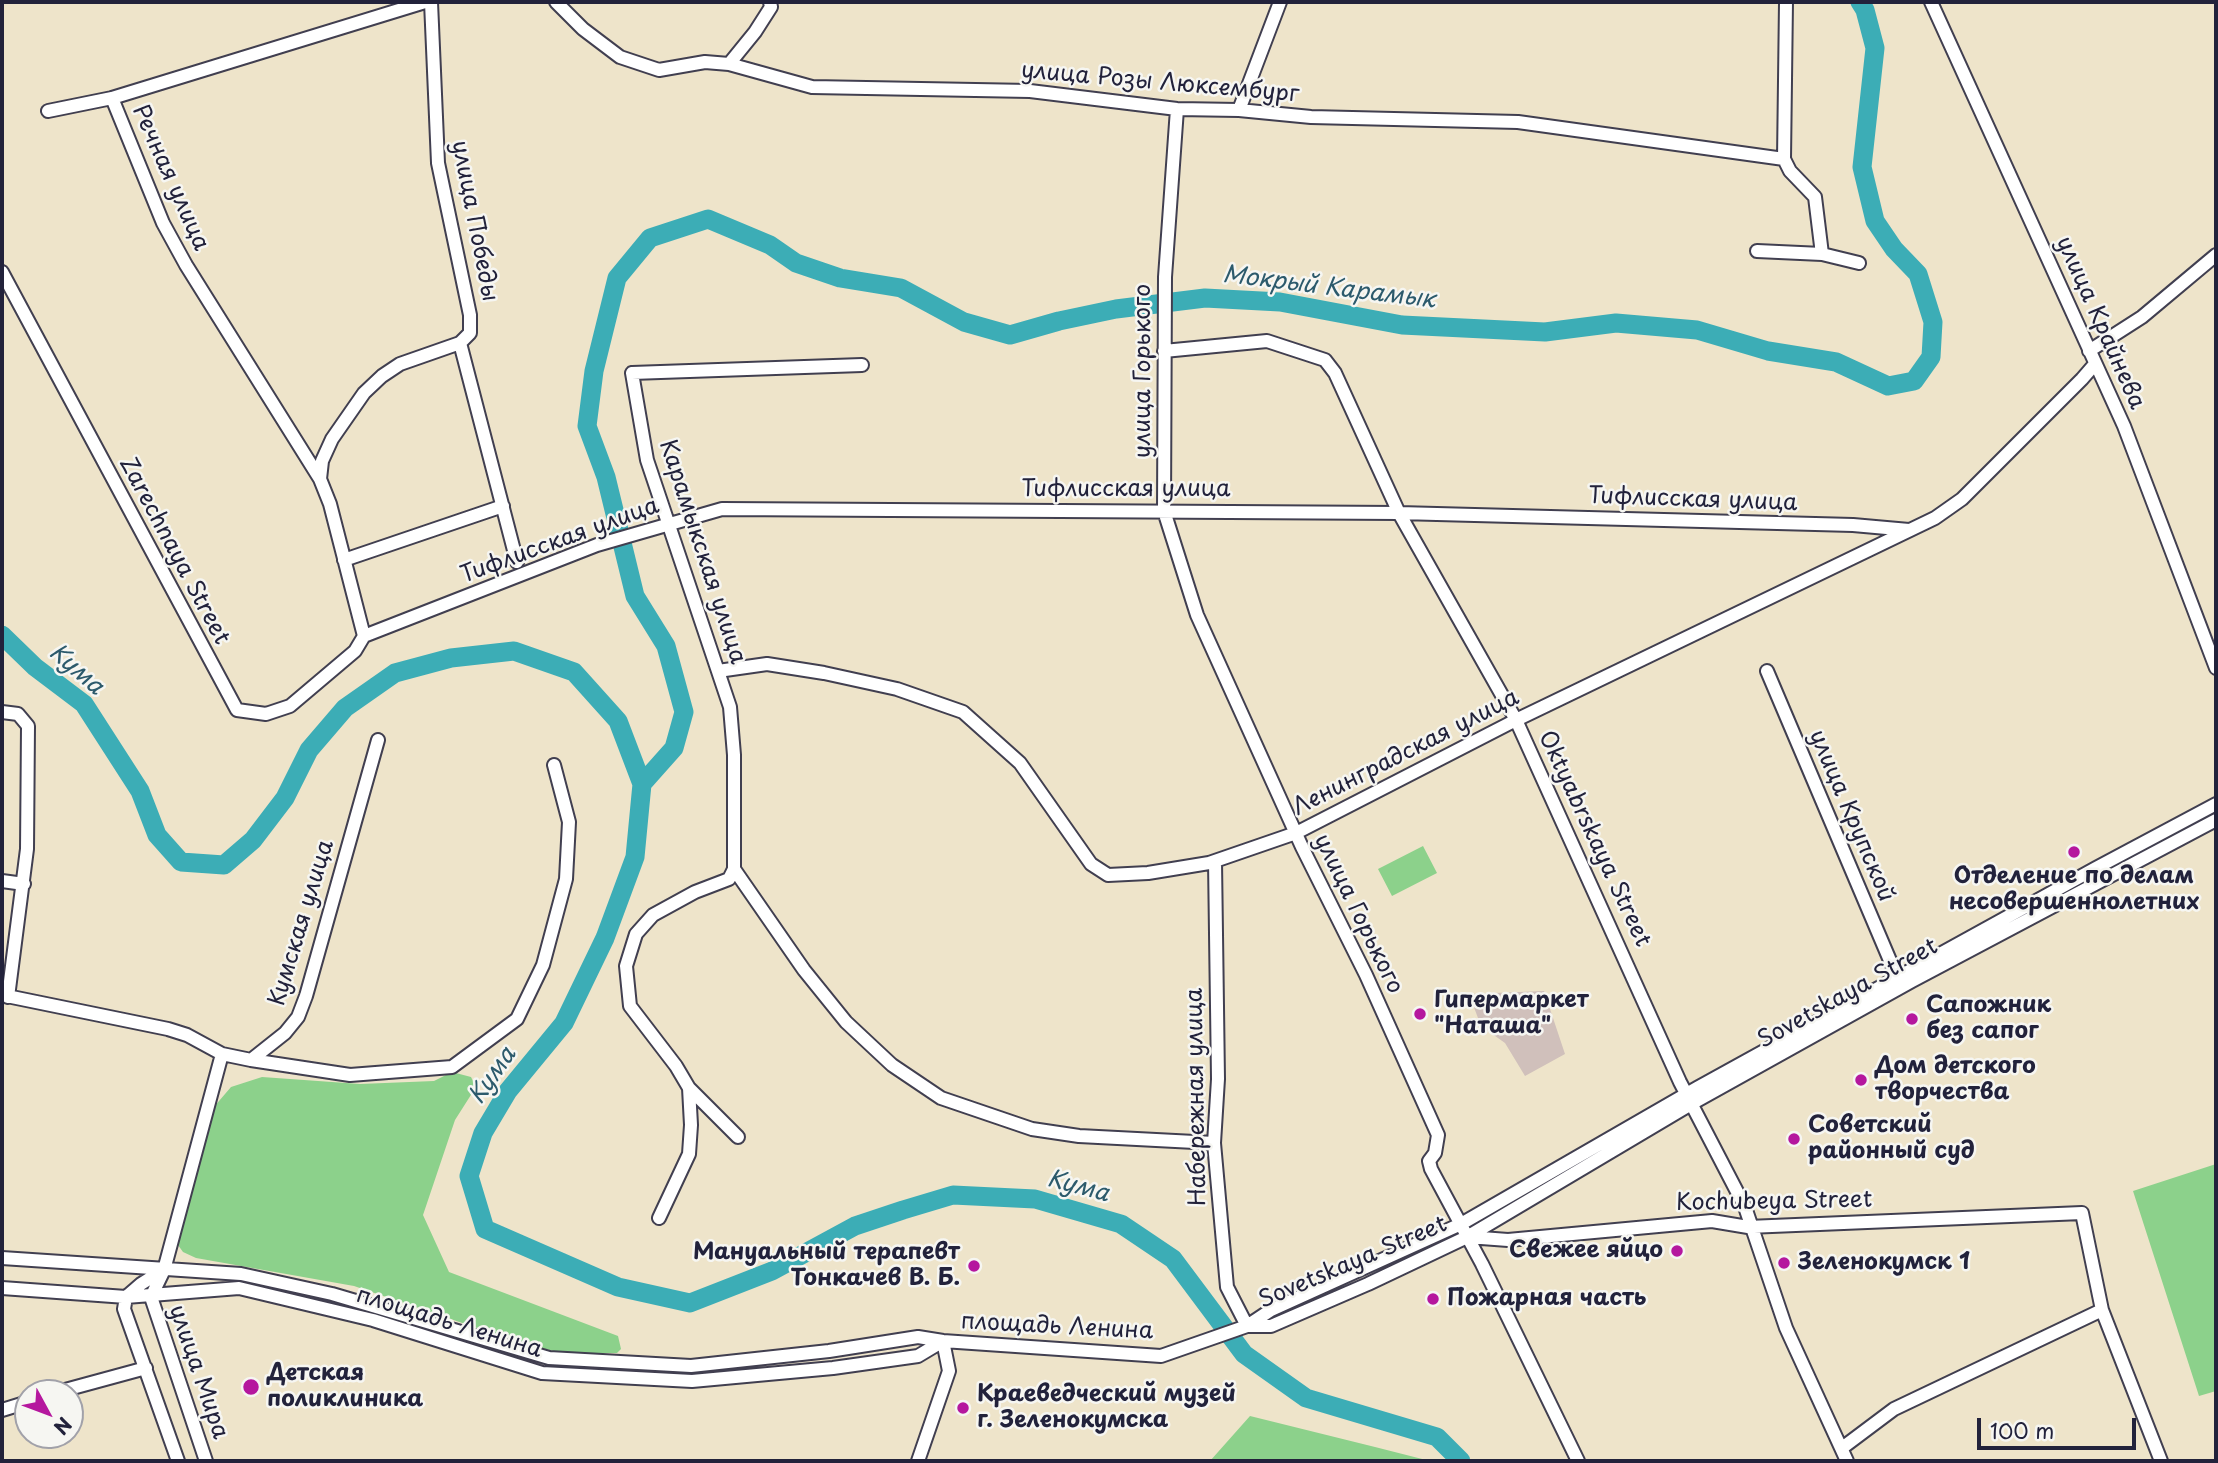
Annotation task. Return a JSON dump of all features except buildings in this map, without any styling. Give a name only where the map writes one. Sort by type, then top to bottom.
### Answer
[{"type":"street","name":"Речная улица","points":[[364,636],[330,504],[320,479],[186,265],[163,223],[112,98],[425,2]]},
{"type":"street","name":"улица Победы","points":[[431,2],[438,163],[470,317],[470,333],[460,343]]},
{"type":"street","name":"улица Розы Люксембург","points":[[556,2],[583,29],[620,57],[659,70],[705,62],[729,64],[812,87],[1030,91],[1177,109],[1238,110],[1311,117],[1518,122],[1784,159]]},
{"type":"street","points":[[729,64],[755,32],[771,7],[770,2]]},
{"type":"street","points":[[1238,110],[1280,2]]},
{"type":"street","points":[[1786,2],[1784,159],[1790,171],[1815,197],[1822,254]]},
{"type":"street","name":"улица Крайнева","points":[[1931,2],[2093,348],[2095,364],[2124,426],[2216,668]]},
{"type":"street","points":[[48,111],[112,98]]},
{"type":"street","name":"улица Горького","points":[[1177,109],[1165,277],[1164,511],[1197,615],[1438,1135],[1435,1153],[1429,1161],[1578,1461]]},
{"type":"street","points":[[1757,251],[1822,254],[1859,263]]},
{"type":"street","points":[[2093,348],[2142,317],[2216,256]]},
{"type":"street","name":"Zarechnaya Street","points":[[2,272],[237,710],[266,714],[290,706],[355,651],[364,636]]},
{"type":"street","name":"Oktyabrskaya Street","points":[[1164,351],[1267,341],[1325,360],[1335,373],[1399,513],[1516,720],[1689,1099],[1745,1207],[1786,1328],[1845,1455]]},
{"type":"street","points":[[320,479],[322,461],[332,439],[364,393],[400,364],[460,343],[517,562]]},
{"type":"street","name":"Ленинградская улица","points":[[718,671],[767,664],[824,673],[897,689],[963,712],[1020,763],[1091,864],[1108,875],[1147,873],[1215,861],[1296,833],[1516,720],[1936,518],[1962,499],[2095,364]]},
{"type":"street","name":"Карамыкская улица","points":[[734,869],[734,780],[730,707],[647,460],[632,373],[862,365]]},
{"type":"street","points":[[344,560],[503,506]]},
{"type":"street","name":"Тифлисская улица","points":[[364,636],[597,545],[722,509],[1399,513],[1839,525],[1909,530]]},
{"type":"street","name":"улица Крупской","points":[[1767,671],[1897,977]]},
{"type":"street","points":[[2,712],[18,714],[28,726],[27,849],[24,884],[5,996],[168,1029],[187,1035],[222,1054],[350,1075],[452,1067],[517,1018],[543,965],[566,879],[569,822],[554,765]]},
{"type":"street","name":"Кумская улица","points":[[251,1060],[285,1033],[298,1017],[378,740]]},
{"type":"street","name":"Sovetskaya Street","points":[[1247,1326],[1271,1326],[1468,1237],[1689,1099],[1897,977],[2216,804]]},
{"type":"street","name":"Sovetskaya Street","points":[[1247,1326],[1271,1310],[1461,1224],[1689,1099],[2216,820]]},
{"type":"street","name":"Набережная улица","points":[[1215,861],[1218,1079],[1214,1143],[1227,1287],[1247,1326]]},
{"type":"street","points":[[738,1137],[689,1088],[676,1066],[630,1006],[626,967],[636,934],[653,915],[695,892],[729,879],[734,869],[804,970],[846,1022],[892,1065],[941,1098],[1032,1129],[1079,1136],[1214,1143]]},
{"type":"street","points":[[2,881],[24,884]]},
{"type":"street","points":[[151,1297],[164,1269],[222,1054]]},
{"type":"street","points":[[659,1218],[689,1154],[689,1088]]},
{"type":"street","name":"Kochubeya Street","points":[[1468,1237],[1508,1240],[1712,1221],[1753,1227],[2082,1213],[2102,1310]]},
{"type":"street","name":"площадь Ленина","points":[[2,1258],[241,1274],[332,1294],[549,1357],[691,1366],[829,1351],[918,1337],[943,1342],[1161,1356],[1247,1326]]},
{"type":"street","points":[[125,1297],[164,1269]]},
{"type":"street","name":"площадь Ленина","points":[[2,1288],[151,1297],[239,1288],[373,1320],[542,1373],[692,1381],[833,1368],[918,1356],[943,1342]]},
{"type":"street","name":"улица Мира","points":[[125,1297],[124,1309],[178,1461]]},
{"type":"street","name":"улица Мира","points":[[151,1297],[206,1461]]},
{"type":"street","points":[[1832,1461],[1845,1455],[1894,1409],[2102,1310],[2161,1461]]},
{"type":"street","name":"площадь Ленина","points":[[918,1461],[949,1371],[943,1342]]},
{"type":"street","points":[[84,1385],[146,1368]]},
{"type":"shaded area","points":[[1544,991],[1565,1054],[1525,1076],[1505,1043],[1481,1026],[1469,994]]},
{"type":"green space","points":[[1423,846],[1437,873],[1392,896],[1378,869]]},
{"type":"green space","points":[[452,1072],[471,1077],[476,1087],[455,1120],[423,1215],[449,1272],[618,1336],[621,1349],[617,1353],[561,1353],[518,1342],[354,1286],[196,1258],[183,1252],[178,1245],[179,1228],[213,1108],[231,1087],[262,1077],[360,1084],[434,1081]]},
{"type":"green space","points":[[2216,1164],[2216,1391],[2199,1396],[2133,1191]]},
{"type":"green space","points":[[1250,1416],[1375,1447],[1430,1461],[1210,1461]]},
{"type":"waterway","name":"Мокрый Карамык","points":[[642,784],[674,748],[684,712],[666,646],[635,596],[606,477],[587,426],[594,371],[617,278],[650,238],[708,219],[770,245],[796,263],[840,278],[901,288],[964,322],[1010,335],[1116,309],[1205,298],[1280,302],[1402,325],[1545,332],[1616,323],[1697,330],[1768,351],[1836,362],[1888,386],[1914,381],[1931,357],[1933,322],[1918,274],[1894,249],[1875,221],[1862,167],[1875,48],[1865,10],[1860,2]]},
{"type":"waterway","name":"Кума","points":[[2,635],[35,667],[84,704],[140,791],[157,835],[181,862],[224,865],[253,840],[285,798],[309,750],[345,708],[395,673],[451,658],[514,651],[574,672],[618,721],[642,784],[635,857],[605,938],[564,1023],[508,1091],[483,1133],[469,1176],[485,1229],[618,1287],[690,1303],[772,1271],[855,1226],[903,1210],[953,1195],[1035,1199],[1121,1224],[1173,1259],[1244,1354],[1306,1398],[1437,1437],[1461,1461]]},
{"type":"place","name":"Отделение по делам несовершеннолетних","points":[[2074,852]]},
{"type":"place","name":"Гипермаркет \"Наташа\"","points":[[1420,1014]]},
{"type":"place","name":"Сапожник без сапог","points":[[1912,1019]]},
{"type":"place","name":"Дом детского творчества","points":[[1861,1080]]},
{"type":"place","name":"Советский районный суд","points":[[1794,1139]]},
{"type":"place","name":"Свежее яйцо","points":[[1677,1251]]},
{"type":"place","name":"Зеленокумск 1","points":[[1784,1263]]},
{"type":"place","name":"Мануальный терапевт Тонкачев В. Б.","points":[[974,1266]]},
{"type":"place","name":"Пожарная часть","points":[[1433,1299]]},
{"type":"place","name":"Детская поликлиника","points":[[251,1387]]},
{"type":"place","name":"Краеведческий музей г. Зеленокумска","points":[[963,1408]]}]
